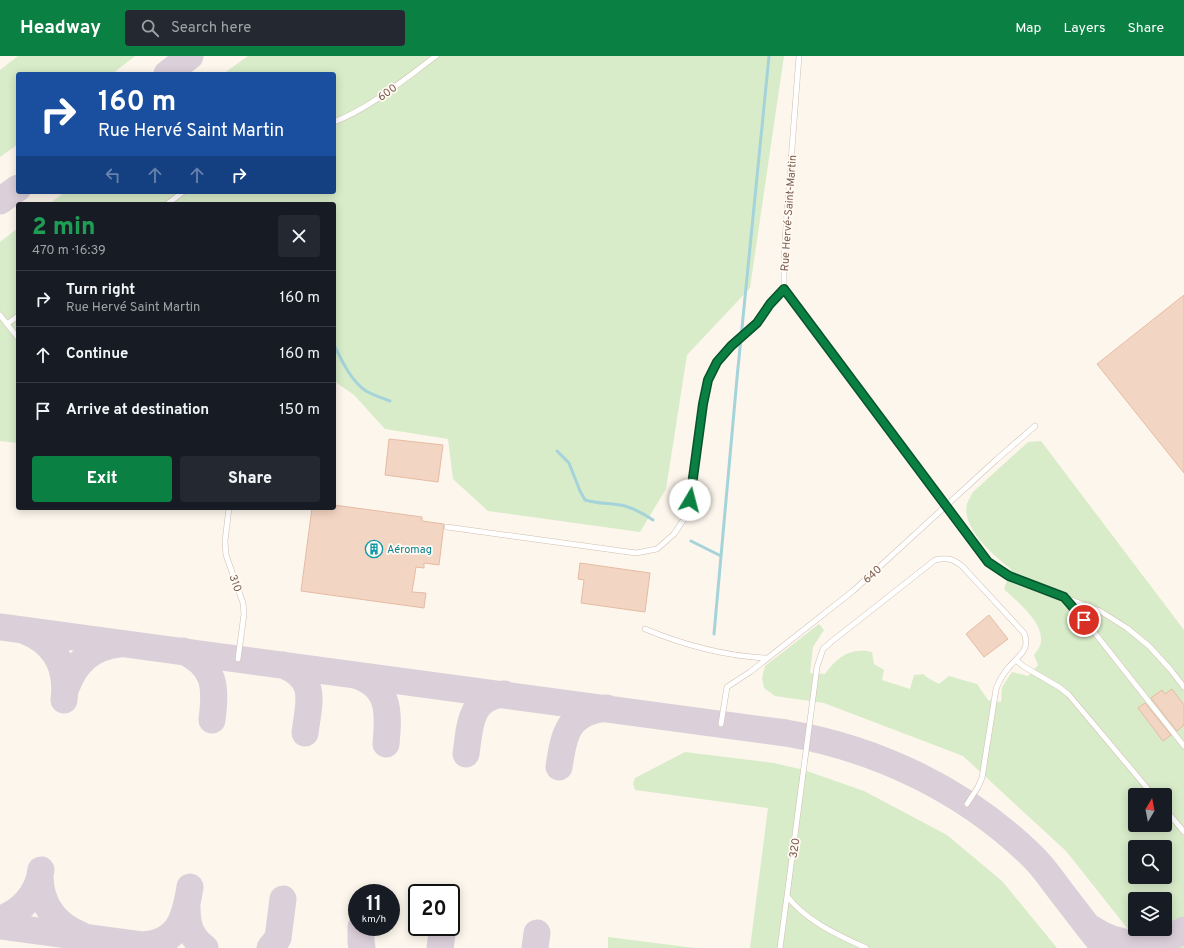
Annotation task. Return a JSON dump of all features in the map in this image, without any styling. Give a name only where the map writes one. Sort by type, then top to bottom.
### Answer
[{"type":"lane","name":"600","points":[[336,121],[361,109],[377,99],[436,56]]},
{"type":"lane","name":"Rue Hervé-Saint-Martin","points":[[784,289],[784,253],[799,56]]},
{"type":"lane","points":[[170,202],[180,194]]},
{"type":"lane","points":[[447,527],[636,553],[656,549],[674,534],[684,519],[690,500],[703,404],[708,380],[717,362],[731,346],[757,323],[770,304],[784,289],[988,562],[1009,576],[1100,611],[1127,628],[1149,646],[1184,687]]},
{"type":"lane","points":[[0,315],[16,335]]},
{"type":"lane","points":[[7,324],[16,317]]},
{"type":"lane","name":"640","points":[[721,724],[727,687],[750,672],[853,591],[1035,426]]},
{"type":"lane","name":"310","points":[[228,510],[225,541],[226,555],[243,603],[244,614],[238,659]]},
{"type":"lane","name":"320","points":[[780,948],[817,667],[823,649],[935,560],[943,558],[952,559],[962,566],[1024,633],[1027,639],[1026,648],[1001,677],[996,689],[982,778],[967,804]]},
{"type":"lane","points":[[1064,597],[1094,632],[1184,746]]},
{"type":"lane","points":[[645,629],[666,638],[728,655],[766,658]]},
{"type":"lane","points":[[1016,660],[1069,695],[1147,788]]},
{"type":"lane","points":[[1172,817],[1184,832]]},
{"type":"lane","points":[[787,896],[796,907],[813,920],[833,933],[866,948]]},
{"type":"green space","points":[[18,56],[135,56],[115,72],[16,72],[16,145],[0,157],[0,70]]},
{"type":"green space","points":[[248,56],[784,56],[750,288],[687,355],[666,489],[640,532],[488,511],[453,479],[448,439],[385,429],[354,395],[336,382],[336,202],[52,202],[62,194],[336,194],[336,72],[226,72]]},
{"type":"green space","points":[[16,230],[16,443],[0,441],[0,242]]},
{"type":"green space","points":[[1041,441],[1184,630],[1184,948],[1143,948],[1133,936],[1172,936],[1172,892],[1128,892],[1128,929],[1066,851],[963,756],[824,703],[775,696],[764,688],[762,678],[765,666],[819,624],[824,630],[813,647],[810,673],[825,674],[839,658],[851,652],[872,652],[874,664],[884,670],[882,680],[910,689],[914,675],[923,674],[939,684],[949,676],[977,684],[988,700],[1001,702],[1002,687],[1012,672],[1028,676],[1038,665],[1034,655],[1039,648],[1041,641],[1038,626],[1022,605],[1004,589],[1011,569],[980,541],[969,522],[966,513],[967,504],[973,492],[1028,442]]},
{"type":"green space","points":[[685,752],[774,763],[804,770],[864,791],[947,835],[1002,881],[1057,948],[750,948],[768,808],[635,790],[633,784],[635,778]]},
{"type":"green space","points":[[608,937],[695,948],[608,948]]},
{"type":"building","points":[[1184,295],[1184,473],[1097,364]]},
{"type":"building","points":[[389,439],[443,445],[438,482],[385,475]]},
{"type":"building","name":"Aéromag","points":[[336,505],[422,517],[422,521],[444,524],[439,565],[424,563],[424,568],[416,567],[412,592],[426,593],[424,608],[301,591],[312,510],[336,510]]},
{"type":"building","points":[[580,563],[650,573],[645,612],[581,603],[584,580],[578,579]]},
{"type":"building","points":[[989,615],[1008,639],[984,657],[966,634]]},
{"type":"building","points":[[1172,689],[1184,705],[1184,725],[1177,731],[1151,698],[1162,690],[1165,694]]},
{"type":"building","points":[[1145,703],[1171,735],[1163,741],[1138,708]]},
{"type":"waterway","points":[[714,634],[737,378],[769,56]]},
{"type":"waterway","points":[[336,349],[347,370],[361,387],[366,391],[390,401]]},
{"type":"waterway","points":[[557,451],[569,463],[585,500],[625,506],[653,520]]},
{"type":"waterway","points":[[691,541],[721,556]]},
{"type":"taxiway","points":[[170,72],[190,56]]},
{"type":"taxiway","points":[[0,201],[16,189]]},
{"type":"taxiway","points":[[0,627],[786,733],[820,740],[886,761],[948,792],[977,811],[1005,832],[1040,864],[1105,948]]},
{"type":"taxiway","points":[[25,631],[45,642],[58,658],[64,677],[64,700]]},
{"type":"taxiway","points":[[66,688],[74,671],[85,658],[100,649],[119,644]]},
{"type":"taxiway","points":[[183,651],[194,657],[208,671],[214,698],[212,720]]},
{"type":"taxiway","points":[[283,665],[302,677],[309,693],[305,733]]},
{"type":"taxiway","points":[[355,675],[367,680],[381,693],[387,711],[386,744]]},
{"type":"taxiway","points":[[466,754],[473,715],[478,707],[492,696],[504,694]]},
{"type":"taxiway","points":[[559,767],[563,744],[570,726],[576,719],[584,714],[594,710],[607,708]]},
{"type":"taxiway","points":[[0,919],[15,912],[28,900],[33,894],[41,870]]},
{"type":"taxiway","points":[[40,878],[43,897],[57,920],[64,926],[81,935]]},
{"type":"taxiway","points":[[142,945],[154,943],[164,939],[172,934],[178,927],[186,909],[190,887]]},
{"type":"taxiway","points":[[270,948],[278,938],[283,899]]},
{"type":"taxiway","points":[[187,907],[190,930],[200,944],[205,948]]},
{"type":"taxiway","points":[[0,926],[164,948]]},
{"type":"taxiway","points":[[1091,928],[1102,935],[1114,939],[1137,943],[1149,943],[1161,940],[1184,930]]},
{"type":"taxiway","points":[[535,948],[537,933]]},
{"type":"taxiway","points":[[361,936],[362,948]]},
{"type":"taxiway","points":[[440,948],[442,936]]},
{"type":"place","name":"Aéromag","points":[[374,549]]},
{"type":"route","points":[[690,500],[703,404],[708,380],[717,362],[731,346],[757,323],[770,304],[784,289],[988,562],[1009,576],[1064,597],[1084,620]]}]
